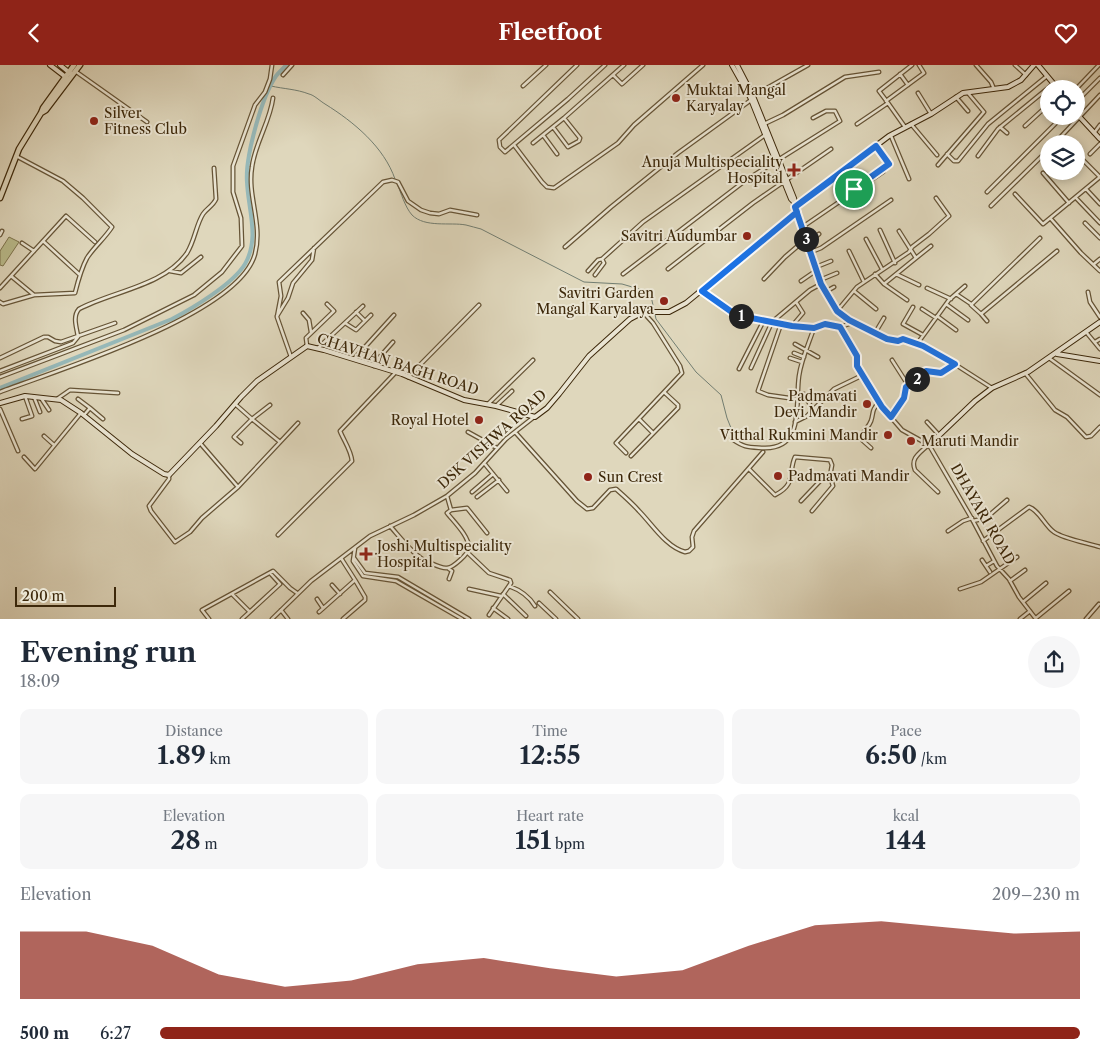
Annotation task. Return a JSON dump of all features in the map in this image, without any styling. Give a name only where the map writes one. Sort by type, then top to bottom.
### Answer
[{"type":"main road","points":[[72,73],[74,65]]},
{"type":"main road","points":[[0,198],[16,156],[27,134],[41,113],[46,110],[67,78],[80,65]]},
{"type":"street","points":[[50,65],[67,78]]},
{"type":"street","points":[[60,65],[147,122]]},
{"type":"street","points":[[0,377],[124,329],[194,295],[222,272],[242,246],[241,219],[233,192],[233,166],[255,105],[265,92],[270,79],[272,65]]},
{"type":"street","points":[[283,75],[292,65]]},
{"type":"street","points":[[523,87],[546,65]]},
{"type":"street","points":[[577,65],[499,140],[500,147],[505,153],[605,65]]},
{"type":"street","points":[[533,143],[564,119],[624,65]]},
{"type":"street","points":[[635,65],[639,69]]},
{"type":"street","points":[[613,75],[622,84],[643,65]]},
{"type":"street","points":[[514,145],[542,182],[547,187],[554,188],[618,143],[634,125],[703,65]]},
{"type":"street","points":[[735,65],[764,124],[791,199],[795,205],[820,282],[836,309],[854,322],[887,339],[898,341],[903,339],[931,349],[992,388]]},
{"type":"street","points":[[565,247],[678,153],[752,98],[808,65]]},
{"type":"street","points":[[905,127],[899,115],[879,91],[912,65]]},
{"type":"street","points":[[857,124],[924,73],[919,65]]},
{"type":"street","points":[[976,65],[991,82],[994,89]]},
{"type":"street","points":[[1015,65],[1026,75]]},
{"type":"street","points":[[795,205],[876,146],[956,97],[1016,84],[1034,65]]},
{"type":"street","points":[[1038,65],[1050,80]]},
{"type":"street","points":[[1085,80],[1099,65]]},
{"type":"street","points":[[764,124],[783,115],[845,77],[879,72]]},
{"type":"street","points":[[900,75],[908,85]]},
{"type":"street","points":[[948,154],[954,161],[958,161],[988,124],[1047,76]]},
{"type":"street","points":[[1085,93],[1100,78]]},
{"type":"street","points":[[918,93],[931,114]]},
{"type":"street","points":[[938,165],[984,112],[968,93]]},
{"type":"street","points":[[978,156],[1000,127],[1040,95]]},
{"type":"street","points":[[1085,112],[1100,95]]},
{"type":"street","points":[[956,97],[968,111]]},
{"type":"street","points":[[0,392],[72,366],[172,326],[232,286],[248,269],[256,252],[258,237],[251,173],[253,155],[273,98]]},
{"type":"street","points":[[752,98],[765,135],[777,159]]},
{"type":"street","points":[[624,274],[746,180],[840,121],[835,111],[826,111],[813,118]]},
{"type":"street","points":[[1025,126],[1040,112]]},
{"type":"street","points":[[553,127],[568,147],[579,141],[580,138],[564,119]]},
{"type":"street","points":[[1085,123],[1100,139]]},
{"type":"street","points":[[911,124],[937,155]]},
{"type":"street","points":[[987,192],[1054,125]]},
{"type":"street","points":[[1063,135],[1072,125]]},
{"type":"street","points":[[1094,133],[1100,125]]},
{"type":"street","points":[[1000,127],[1007,133]]},
{"type":"street","points":[[543,135],[557,154]]},
{"type":"street","points":[[588,271],[598,260],[602,259],[643,222],[765,135]]},
{"type":"street","points":[[891,136],[909,179]]},
{"type":"street","points":[[1090,154],[1100,144]]},
{"type":"street","points":[[841,173],[854,189],[888,165],[876,146]]},
{"type":"street","points":[[668,269],[753,203],[831,149]]},
{"type":"street","points":[[0,302],[3,304],[34,295],[75,293],[87,258],[106,237],[112,227],[63,181],[16,156]]},
{"type":"street","points":[[991,206],[1040,158]]},
{"type":"street","points":[[1015,194],[1043,224],[1100,177],[1085,162]]},
{"type":"street","points":[[78,337],[75,326],[76,313],[79,309],[170,271],[186,253],[195,239],[203,215],[216,199],[214,168]]},
{"type":"street","points":[[801,228],[883,172]]},
{"type":"street","points":[[1049,180],[1069,203]]},
{"type":"street","points":[[291,357],[277,317],[281,296],[279,283],[383,182],[398,182],[408,201],[421,210],[439,214],[450,211],[477,215]]},
{"type":"street","points":[[1086,189],[1100,204]]},
{"type":"street","points":[[836,309],[864,281],[895,263],[909,252],[910,248],[930,234],[948,216],[936,198]]},
{"type":"street","points":[[1076,198],[1100,223]]},
{"type":"street","points":[[811,252],[821,248],[891,201]]},
{"type":"street","points":[[645,312],[669,312],[676,309],[702,291],[797,212]]},
{"type":"street","points":[[0,289],[66,216],[94,242]]},
{"type":"street","points":[[1051,219],[1100,271]]},
{"type":"street","points":[[1085,223],[1100,237]]},
{"type":"street","points":[[880,230],[895,263]]},
{"type":"street","points":[[899,231],[916,258]]},
{"type":"street","points":[[764,279],[785,257],[819,234]]},
{"type":"street","points":[[971,305],[1040,238]]},
{"type":"street","points":[[866,239],[882,269]]},
{"type":"street","points":[[43,241],[80,275]]},
{"type":"street","points":[[22,243],[34,251]]},
{"type":"street","points":[[884,284],[931,246]]},
{"type":"street","points":[[277,317],[288,298],[293,283],[312,260],[314,248]]},
{"type":"street","points":[[849,251],[864,281]]},
{"type":"street","points":[[981,314],[1057,251]]},
{"type":"street","points":[[170,271],[181,273],[201,257]]},
{"type":"street","points":[[595,275],[604,263],[602,259]]},
{"type":"street","points":[[1094,264],[1100,259]]},
{"type":"street","points":[[801,281],[816,268],[831,261]]},
{"type":"street","points":[[751,368],[772,322],[820,282],[837,273]]},
{"type":"street","points":[[875,274],[884,284],[907,300]]},
{"type":"street","points":[[896,274],[919,285]]},
{"type":"street","points":[[11,276],[34,295]]},
{"type":"street","points":[[916,344],[950,299],[965,286]]},
{"type":"street","points":[[825,291],[834,287]]},
{"type":"street","points":[[927,289],[950,299]]},
{"type":"street","points":[[702,291],[736,315],[792,326],[814,328],[825,324],[840,327],[854,322]]},
{"type":"street","points":[[854,291],[876,309]]},
{"type":"street","points":[[1088,292],[1090,302],[1100,317]]},
{"type":"street","points":[[956,294],[971,305],[987,321]]},
{"type":"street","points":[[792,326],[803,313],[796,302]]},
{"type":"street","points":[[306,347],[306,338],[334,311],[327,303]]},
{"type":"street","points":[[946,304],[968,320]]},
{"type":"street","points":[[408,377],[479,305]]},
{"type":"street","points":[[317,349],[363,306]]},
{"type":"street","points":[[913,307],[903,324],[923,335]]},
{"type":"street","points":[[922,309],[956,330]]},
{"type":"street","points":[[356,312],[365,321]]},
{"type":"street","points":[[626,453],[616,443],[681,374],[682,370],[645,312]]},
{"type":"street","name":"DSK VISHWA ROAD","points":[[272,619],[298,593],[370,536],[414,515],[447,496],[475,473],[497,448],[546,408],[596,348],[630,319],[645,312]]},
{"type":"street","points":[[303,313],[309,320],[311,332]]},
{"type":"street","points":[[344,323],[356,330],[371,315]]},
{"type":"street","points":[[353,360],[394,315]]},
{"type":"street","points":[[875,333],[884,318]]},
{"type":"street","points":[[740,369],[764,320]]},
{"type":"street","points":[[938,492],[914,470],[915,457],[975,401],[992,388],[1025,373],[1050,358],[1100,322]]},
{"type":"street","points":[[0,358],[47,336],[60,342],[115,323]]},
{"type":"street","points":[[781,324],[757,388],[758,391],[768,395],[796,399]]},
{"type":"street","points":[[840,327],[857,356],[857,366],[879,402],[902,430],[929,445]]},
{"type":"street","points":[[732,439],[744,447],[775,448],[786,442],[795,431],[799,375],[814,328]]},
{"type":"street","points":[[1086,332],[1100,349]]},
{"type":"street","points":[[0,371],[71,344],[78,337]]},
{"type":"street","points":[[1095,342],[1100,339]]},
{"type":"street","points":[[374,366],[377,360],[394,342]]},
{"type":"street","points":[[795,345],[806,349],[818,357]]},
{"type":"street","name":"CHAVHAN BAGH ROAD","points":[[169,475],[257,381],[306,347],[396,372],[464,400],[488,404],[535,417]]},
{"type":"street","points":[[794,353],[804,357]]},
{"type":"street","points":[[1057,353],[1100,361]]},
{"type":"street","points":[[1094,361],[1100,356]]},
{"type":"street","points":[[790,358],[802,362]]},
{"type":"street","points":[[1050,358],[1100,395]]},
{"type":"street","points":[[488,404],[533,360]]},
{"type":"street","points":[[892,360],[908,385]]},
{"type":"street","points":[[891,417],[904,398],[905,389],[908,385],[926,371],[941,373],[955,364]]},
{"type":"street","points":[[278,535],[352,461],[352,453],[340,431],[396,372]]},
{"type":"street","points":[[1025,373],[1055,410],[1067,417],[1086,437],[1091,436],[1100,427]]},
{"type":"street","points":[[795,422],[807,416],[834,389],[863,375]]},
{"type":"street","points":[[56,399],[70,390],[118,393]]},
{"type":"street","points":[[496,406],[512,391]]},
{"type":"street","points":[[631,456],[678,407],[664,392]]},
{"type":"street","points":[[804,394],[813,410]]},
{"type":"street","points":[[22,419],[32,416],[25,396]]},
{"type":"street","points":[[0,403],[25,396],[61,400],[83,414],[132,454],[164,474],[169,475],[169,479],[149,506],[175,542],[190,532],[202,518],[238,487],[298,423]]},
{"type":"street","points":[[34,397],[40,412]]},
{"type":"street","points":[[41,398],[49,410]]},
{"type":"street","points":[[78,399],[103,419]]},
{"type":"street","points":[[871,448],[862,440],[862,435],[871,422],[872,411],[879,402]]},
{"type":"street","points":[[236,404],[280,442]]},
{"type":"street","points":[[241,443],[234,437],[270,405]]},
{"type":"street","points":[[24,457],[34,469],[90,408]]},
{"type":"street","points":[[0,409],[18,451]]},
{"type":"street","points":[[639,419],[654,433]]},
{"type":"street","points":[[927,423],[939,435]]},
{"type":"street","points":[[468,432],[497,448]]},
{"type":"street","points":[[515,432],[577,501],[587,509],[593,508],[610,490],[616,489],[669,543],[685,553],[693,547],[692,537],[694,531],[763,452]]},
{"type":"street","points":[[44,436],[54,445]]},
{"type":"street","points":[[199,442],[238,487]]},
{"type":"street","name":"DHAYARI ROAD","points":[[929,445],[994,561],[1036,618]]},
{"type":"street","points":[[749,469],[775,495],[792,478],[793,459],[796,456],[830,460],[832,465],[830,476],[833,486],[812,511]]},
{"type":"street","points":[[484,463],[507,491]]},
{"type":"street","points":[[472,492],[493,474]]},
{"type":"street","points":[[792,474],[822,479]]},
{"type":"street","points":[[801,501],[822,479],[830,476]]},
{"type":"street","points":[[477,497],[499,480]]},
{"type":"street","points":[[447,496],[451,510]]},
{"type":"street","points":[[948,531],[963,521],[986,518],[1008,500]]},
{"type":"street","points":[[983,541],[1029,507],[1056,533],[1100,547]]},
{"type":"street","points":[[448,569],[468,553],[469,547],[466,538],[447,513],[451,510],[467,508],[487,533]]},
{"type":"street","points":[[390,526],[424,560],[452,571],[449,579]]},
{"type":"street","points":[[355,548],[354,558],[365,573],[398,577],[462,619]]},
{"type":"street","points":[[468,553],[489,573],[510,580],[511,583],[489,615]]},
{"type":"street","points":[[960,589],[981,581],[1017,557]]},
{"type":"street","points":[[341,558],[365,597],[365,600],[343,619]]},
{"type":"street","points":[[982,560],[990,572]]},
{"type":"street","points":[[986,566],[994,561]]},
{"type":"street","points":[[1010,581],[1025,570]]},
{"type":"street","points":[[210,619],[202,610],[273,571],[290,588],[298,593]]},
{"type":"street","points":[[242,619],[280,583],[270,573]]},
{"type":"street","points":[[319,612],[355,580]]},
{"type":"street","points":[[1023,602],[1046,583]]},
{"type":"street","points":[[332,585],[340,594]]},
{"type":"street","points":[[509,586],[518,589],[535,606]]},
{"type":"street","points":[[469,589],[502,595],[526,616]]},
{"type":"street","points":[[1036,618],[1069,591]]},
{"type":"street","points":[[550,592],[578,619]]},
{"type":"street","points":[[232,594],[249,611]]},
{"type":"street","points":[[316,599],[323,608]]},
{"type":"street","points":[[437,602],[469,619]]},
{"type":"street","points":[[539,603],[556,619]]},
{"type":"street","points":[[1086,619],[1099,604]]},
{"type":"street","points":[[494,608],[508,619]]},
{"type":"street","points":[[281,610],[288,619]]},
{"type":"street","points":[[1020,619],[1030,611]]},
{"type":"green space","points":[[9,237],[19,242],[3,266],[0,265],[0,251]]},
{"type":"waterway","points":[[0,388],[172,319],[212,295],[239,272],[245,264],[252,244],[252,223],[247,182],[252,143],[265,97],[276,76],[286,65]]},
{"type":"waterway","points":[[271,86],[311,95],[347,119],[376,146],[390,167],[395,179]]},
{"type":"waterway","points":[[397,183],[407,208],[417,219],[424,222],[460,224],[481,229],[584,282],[622,284],[639,289],[651,296],[656,319],[696,372],[721,395],[735,438]]},
{"type":"place","name":"Muktai Mangal Karyalay","points":[[676,98]]},
{"type":"place","name":"Silver Fitness Club","points":[[94,121]]},
{"type":"place","name":"Anuja Multispeciality Hospital","points":[[794,170]]},
{"type":"place","name":"Savitri Audumbar","points":[[747,236]]},
{"type":"place","name":"Savitri Garden Mangal Karyalaya","points":[[664,301]]},
{"type":"place","name":"Padmavati Devi Mandir","points":[[867,404]]},
{"type":"place","name":"Royal Hotel","points":[[479,420]]},
{"type":"place","name":"Vitthal Rukmini Mandir","points":[[888,435]]},
{"type":"place","name":"Maruti Mandir","points":[[911,441]]},
{"type":"place","name":"Padmavati Mandir","points":[[778,476]]},
{"type":"place","name":"Sun Crest","points":[[588,477]]},
{"type":"place","name":"Joshi Multispeciality Hospital","points":[[366,554]]},
{"type":"route","points":[[854,189],[841,173],[795,207],[797,212],[702,291],[736,315],[792,326],[814,328],[825,324],[840,327],[857,356],[857,366],[882,407],[891,417],[904,398],[906,387],[926,371],[941,373],[955,364],[923,346],[903,339],[898,341],[887,339],[849,320],[834,308],[821,284],[801,228],[795,207],[876,146],[889,164],[854,189]]}]
